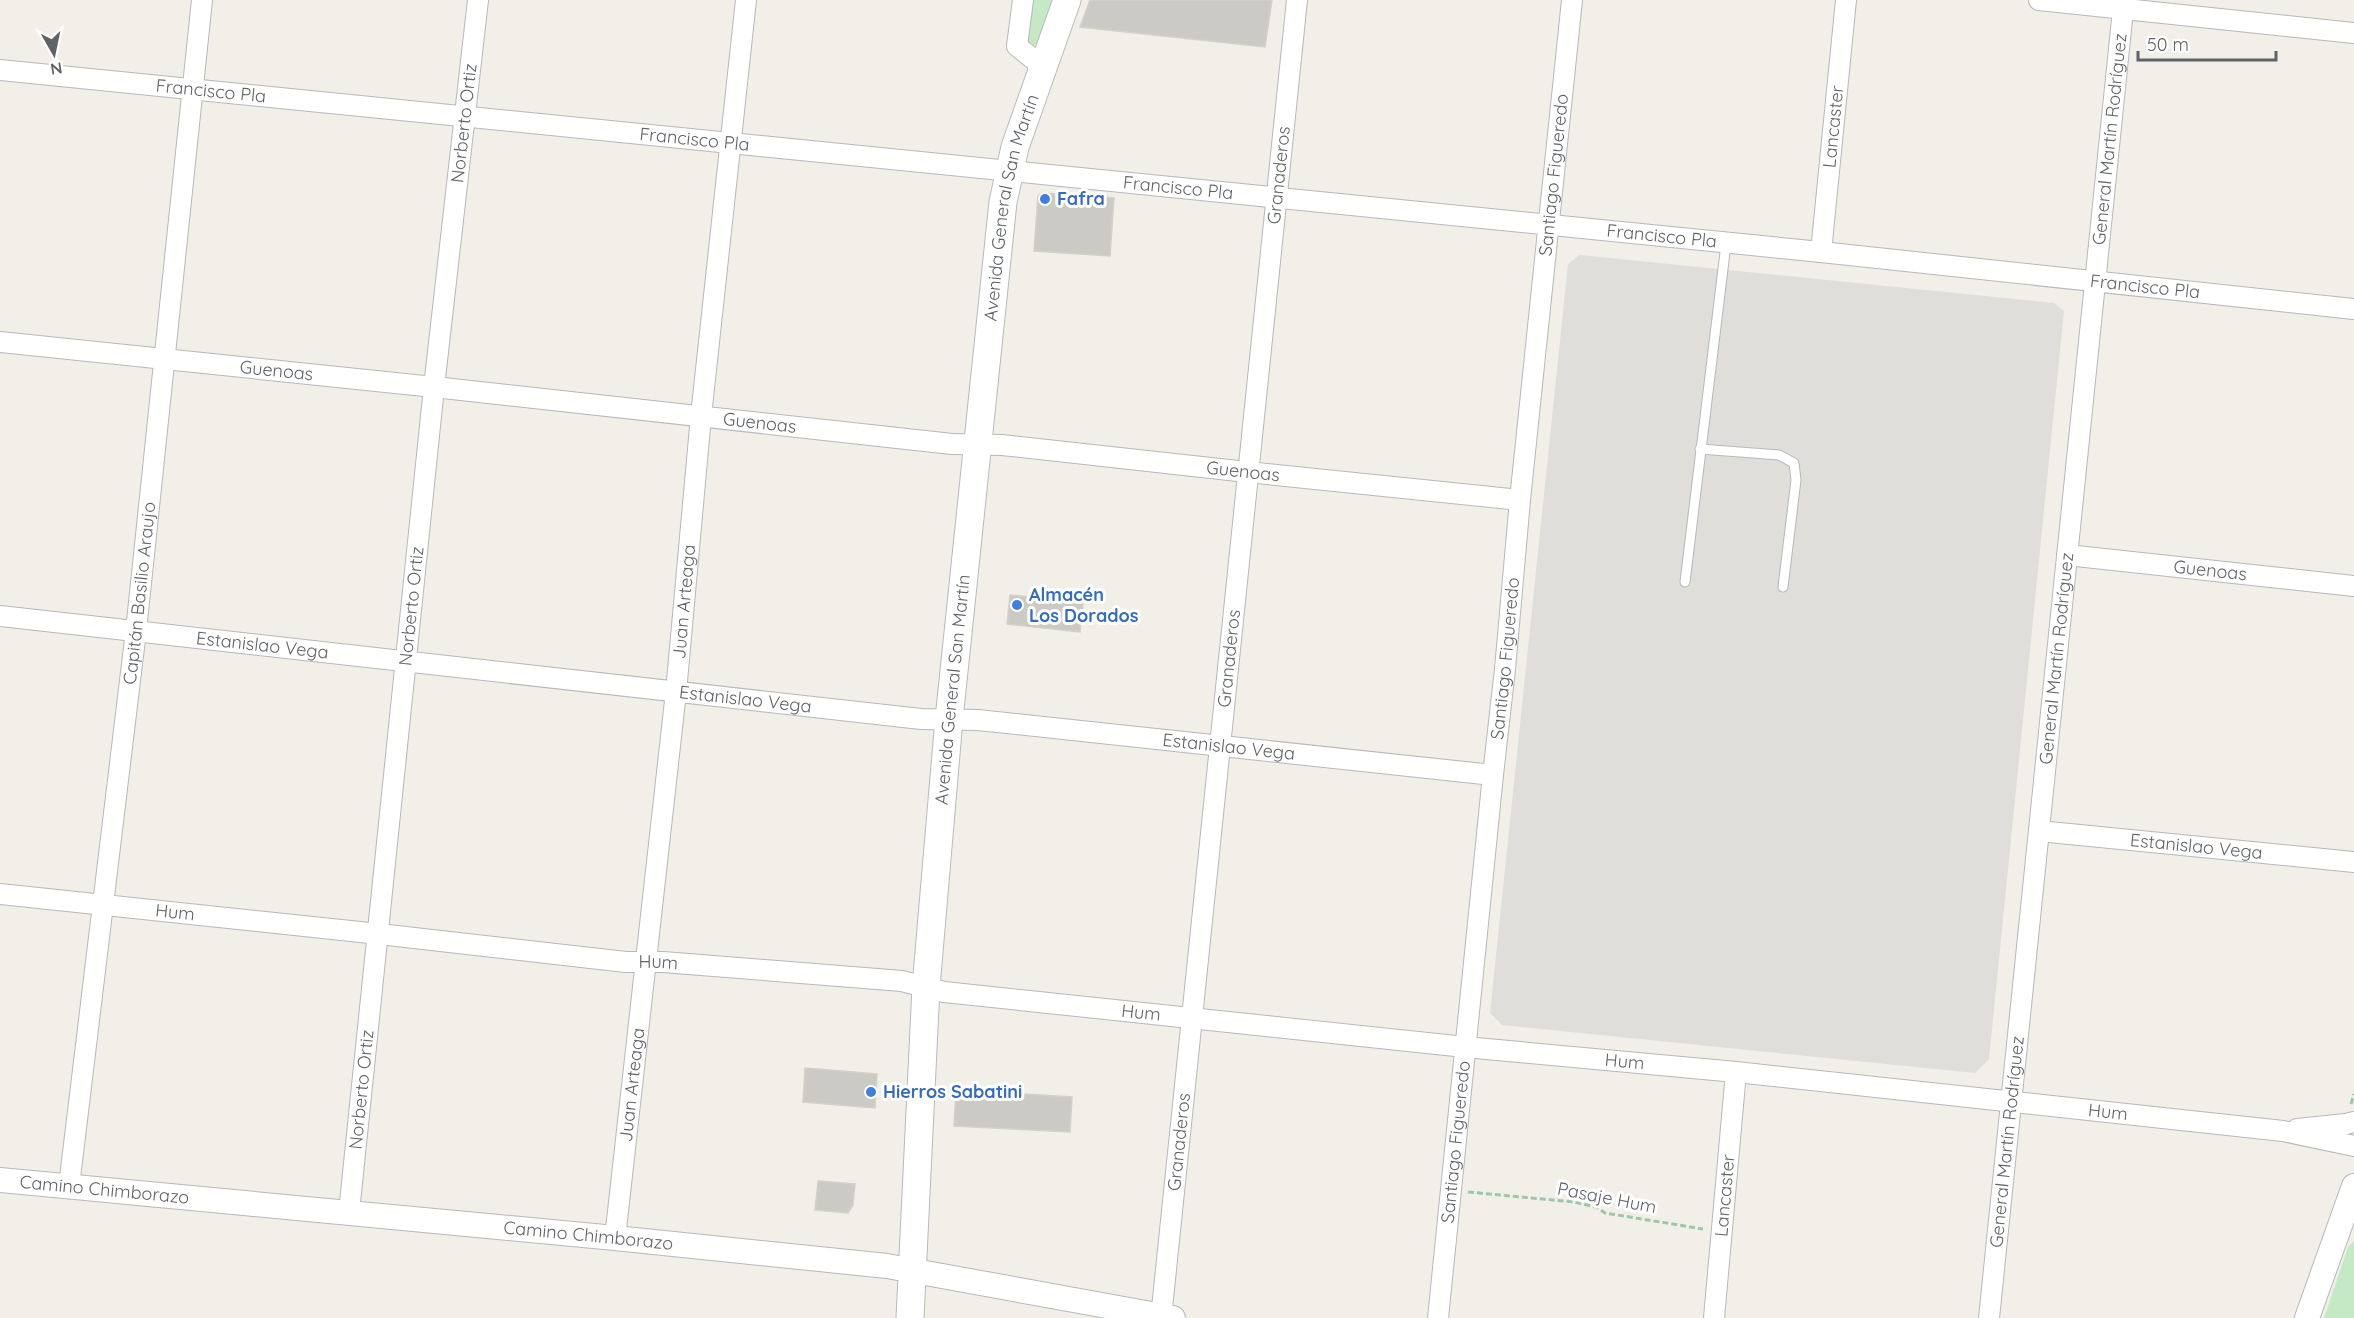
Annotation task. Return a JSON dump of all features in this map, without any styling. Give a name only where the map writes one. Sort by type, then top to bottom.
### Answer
[{"type":"main road","name":"Avenida General San Martín","points":[[910,1318],[926,987],[949,719],[1003,202],[1009,172],[1067,0]]},
{"type":"street","name":"Capitán Basilio Araujo","points":[[69,1186],[136,631],[202,0]]},
{"type":"street","name":"Norberto Ortiz","points":[[349,1212],[380,934],[434,387],[478,0]]},
{"type":"street","name":"Juan Arteaga","points":[[615,1238],[676,692],[701,416],[746,0]]},
{"type":"street","points":[[1023,0],[1017,46],[1043,67]]},
{"type":"street","name":"Granaderos","points":[[1165,1317],[1190,1018],[1297,0]]},
{"type":"street","name":"Santiago Figueredo","points":[[1438,1318],[1572,0]]},
{"type":"street","name":"Lancaster","points":[[1821,252],[1846,0]]},
{"type":"street","points":[[2039,0],[2123,4],[2354,33]]},
{"type":"street","name":"General Martín Rodríguez","points":[[1989,1318],[2123,4]]},
{"type":"street","name":"Francisco Pla","points":[[0,70],[1821,252],[2354,309]]},
{"type":"street","name":"Guenoas","points":[[0,342],[952,444],[1014,446],[1520,500]]},
{"type":"street","name":"Guenoas","points":[[2067,555],[2354,586]]},
{"type":"street","name":"Estanislao Vega","points":[[0,616],[921,719],[978,720],[1492,775]]},
{"type":"street","name":"Estanislao Vega","points":[[2039,831],[2354,862]]},
{"type":"street","name":"Hum","points":[[0,894],[626,962],[891,980],[944,992],[1465,1047],[1736,1072],[2283,1131],[2354,1146]]},
{"type":"street","name":"Lancaster","points":[[1714,1318],[1736,1072]]},
{"type":"street","name":"Hum","points":[[2283,1131],[2354,1122]]},
{"type":"street","name":"Camino Chimborazo","points":[[0,1180],[349,1212],[887,1266],[1165,1317]]},
{"type":"street","points":[[2307,1318],[2353,1190]]},
{"type":"lane","points":[[1685,582],[1726,244]]},
{"type":"lane","points":[[1700,449],[1779,455],[1794,463],[1796,480],[1783,587]]},
{"type":"path","name":"Pasaje Hum","points":[[1451,1190],[1574,1202],[1596,1207],[1605,1213],[1723,1232]]},
{"type":"shaded area","points":[[1580,255],[2054,303],[2064,311],[1989,1059],[1975,1073],[1502,1025],[1490,1013],[1568,264]]},
{"type":"green space","points":[[1032,0],[1055,0],[1037,44],[1033,45],[1027,42]]},
{"type":"green space","points":[[2354,1241],[2354,1318],[2324,1318],[2348,1247]]},
{"type":"building","points":[[1090,0],[1272,0],[1265,47],[1080,27]]},
{"type":"building","points":[[1042,193],[1114,198],[1110,256],[1034,251],[1038,196]]},
{"type":"building","points":[[1010,595],[1083,602],[1080,632],[1007,624]]},
{"type":"building","points":[[805,1068],[877,1074],[875,1108],[803,1102]]},
{"type":"building","points":[[956,1090],[1072,1097],[1070,1132],[954,1126]]},
{"type":"building","points":[[818,1181],[855,1184],[853,1205],[848,1213],[815,1210]]},
{"type":"place","name":"Fafra","points":[[1045,199]]},
{"type":"place","name":"Almacén Los Dorados","points":[[1017,605]]},
{"type":"place","name":"Hierros Sabatini","points":[[871,1092]]}]
